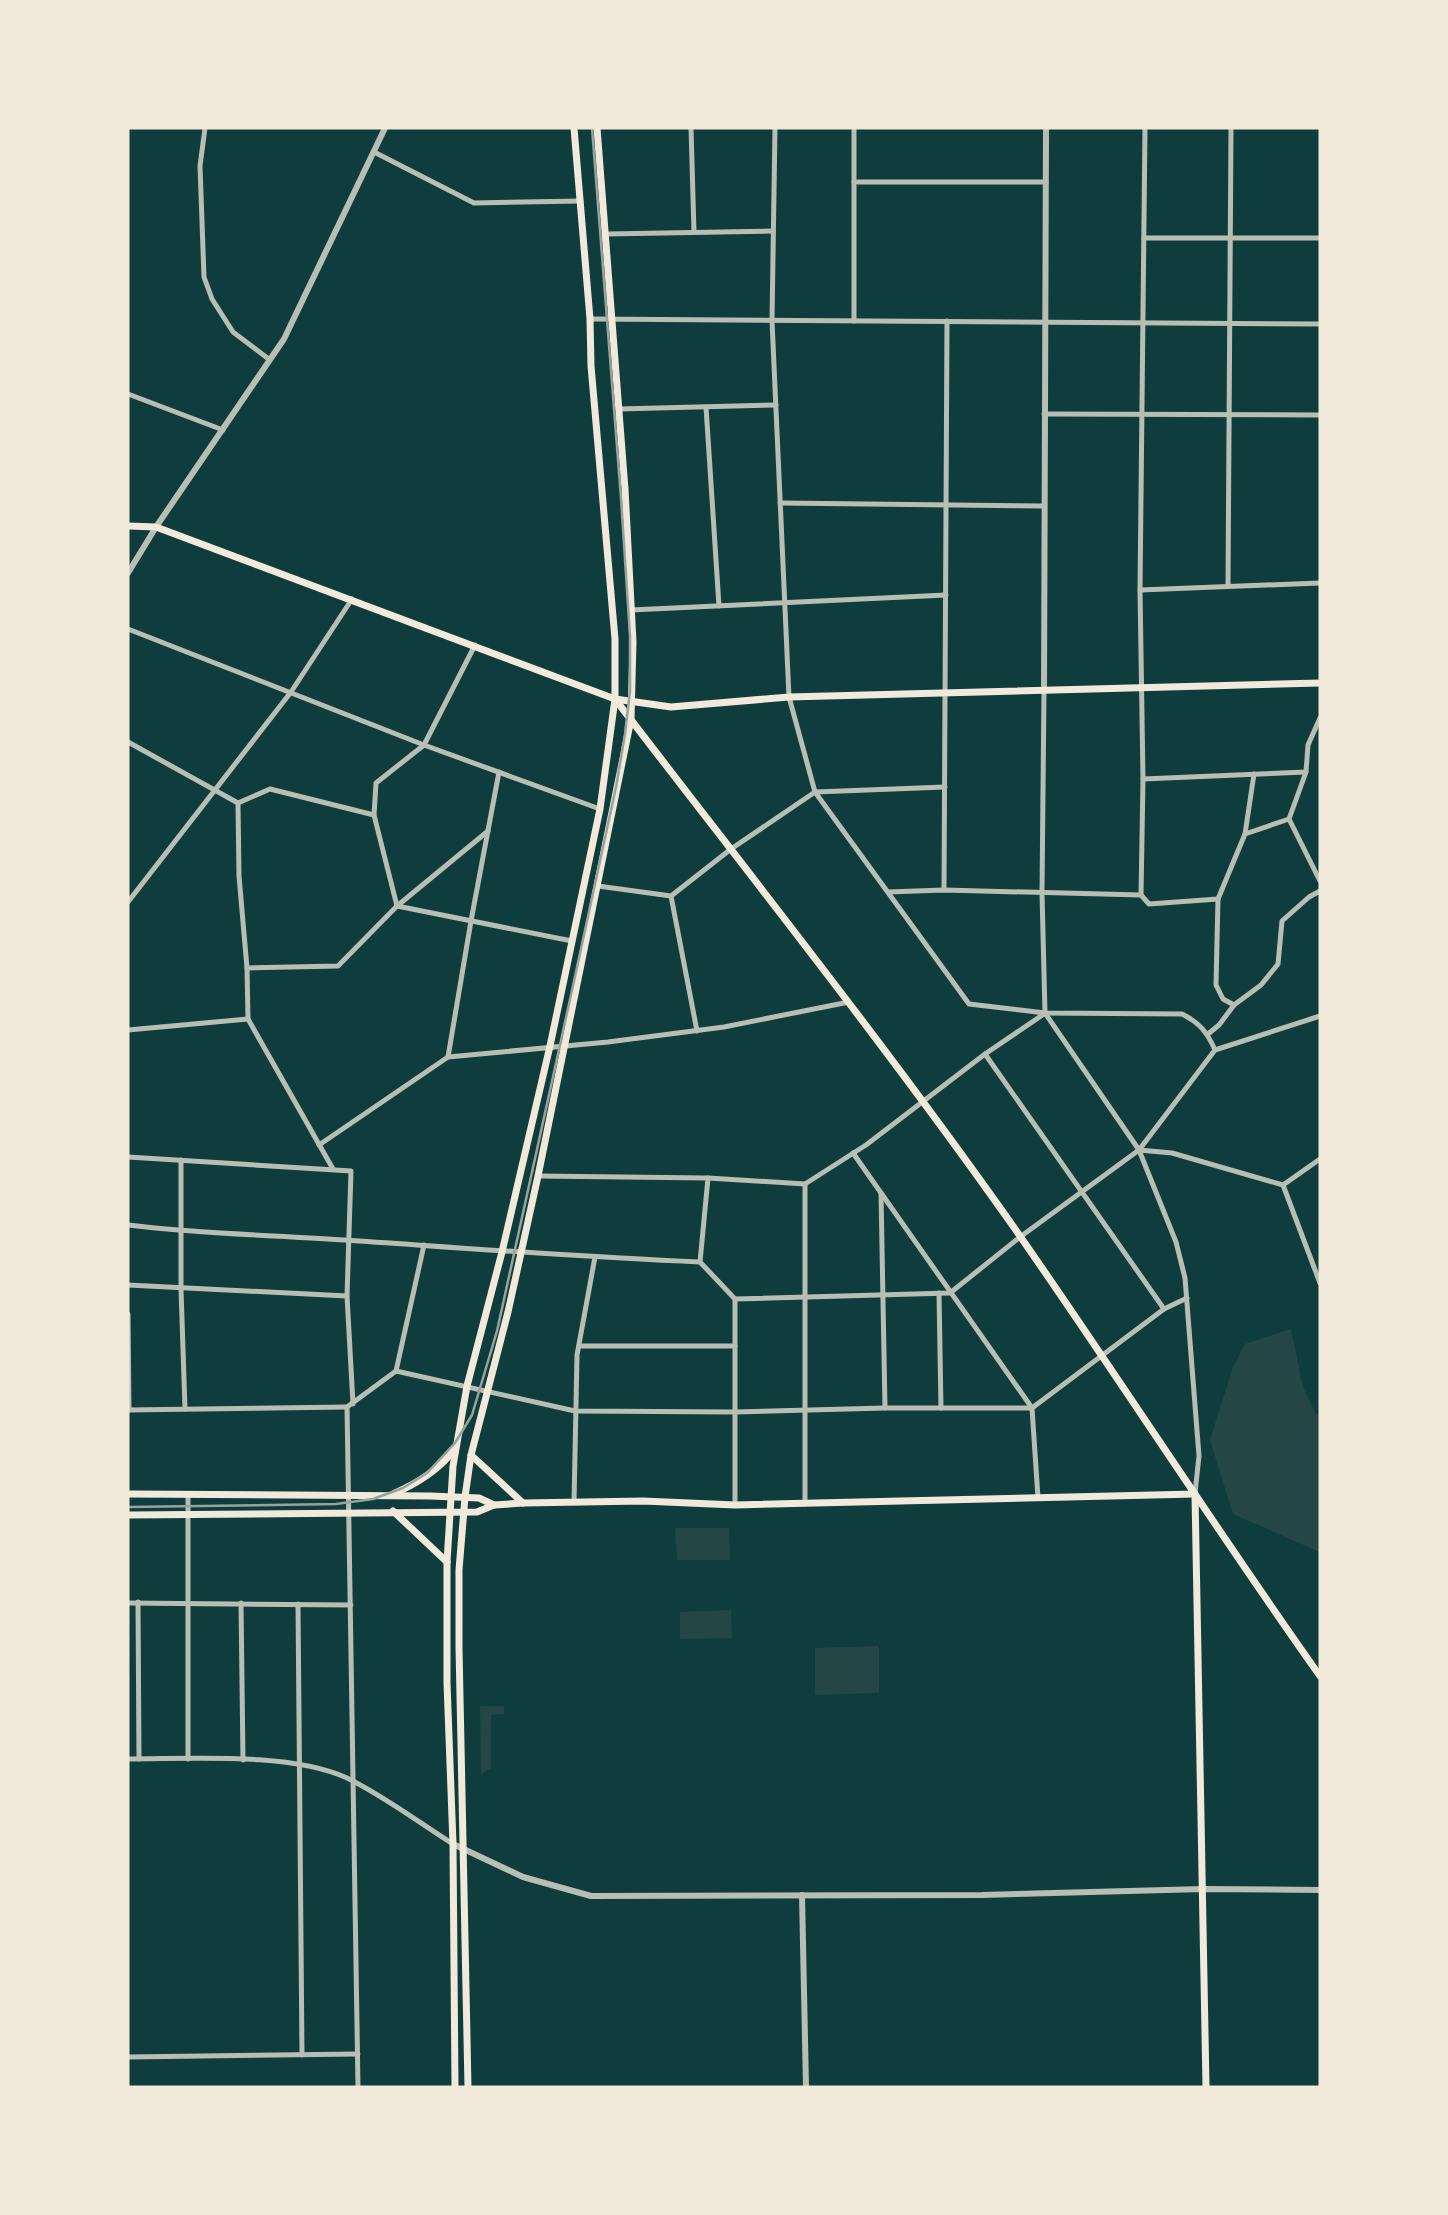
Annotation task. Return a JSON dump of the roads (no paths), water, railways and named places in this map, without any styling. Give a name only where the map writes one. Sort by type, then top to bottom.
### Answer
[{"type":"main road","points":[[455,2087],[453,1843],[447,1683],[449,1511],[467,1386],[502,1252],[550,1046],[600,809],[615,699],[615,639],[592,380],[590,319],[574,128]]},
{"type":"main road","points":[[468,2087],[459,1635],[459,1570],[465,1497],[471,1455],[538,1176],[631,719],[631,610],[619,409],[597,128]]},
{"type":"main road","points":[[128,526],[156,527],[615,699],[631,702],[671,707],[789,696],[1320,683]]},
{"type":"main road","points":[[615,699],[849,1002],[1020,1237],[1320,1676]]},
{"type":"main road","points":[[390,1495],[422,1478],[450,1455],[457,1445]]},
{"type":"main road","points":[[471,1455],[523,1503]]},
{"type":"main road","points":[[128,1494],[451,1496],[479,1498],[494,1505]]},
{"type":"main road","points":[[128,1515],[349,1511],[477,1512],[494,1505],[523,1503],[643,1501],[735,1505],[1195,1494]]},
{"type":"main road","points":[[1195,1494],[1206,2087]]},
{"type":"main road","points":[[393,1511],[447,1562]]},
{"type":"street","points":[[205,128],[200,166],[204,277],[212,299],[233,332],[270,360]]},
{"type":"street","points":[[128,573],[156,527],[284,339],[385,128]]},
{"type":"street","points":[[691,128],[694,232]]},
{"type":"street","points":[[775,128],[772,321],[789,696],[816,792],[969,1003],[1045,1013],[1182,1014],[1196,1021],[1208,1034],[1215,1051]]},
{"type":"street","points":[[854,128],[854,321]]},
{"type":"street","points":[[1046,128],[1042,893],[1045,1013],[1139,1150],[1176,1242],[1185,1278],[1199,1456],[1195,1494]]},
{"type":"street","points":[[1145,128],[1140,590],[1143,779],[1141,895],[1149,904],[1218,899]]},
{"type":"street","points":[[1228,586],[1231,128]]},
{"type":"street","points":[[374,152],[474,203],[581,201]]},
{"type":"street","points":[[854,182],[1046,182]]},
{"type":"street","points":[[606,234],[773,231]]},
{"type":"street","points":[[1144,238],[1320,238]]},
{"type":"street","points":[[590,319],[1320,324]]},
{"type":"street","points":[[944,890],[947,321]]},
{"type":"street","points":[[128,394],[224,430]]},
{"type":"street","points":[[619,409],[776,405]]},
{"type":"street","points":[[706,407],[719,606]]},
{"type":"street","points":[[1044,414],[1320,415]]},
{"type":"street","points":[[780,503],[1044,506]]},
{"type":"street","points":[[1140,590],[1320,583]]},
{"type":"street","points":[[631,610],[946,595]]},
{"type":"street","points":[[128,902],[291,692],[352,599]]},
{"type":"street","points":[[128,629],[424,745],[600,809]]},
{"type":"street","points":[[397,906],[374,815],[376,783],[424,745],[475,645]]},
{"type":"street","points":[[1320,718],[1308,746],[1306,772],[1289,819],[1320,881]]},
{"type":"street","points":[[128,742],[238,803],[270,789],[374,815]]},
{"type":"street","points":[[449,1057],[499,772]]},
{"type":"street","points":[[1143,779],[1306,772]]},
{"type":"street","points":[[1234,1004],[1223,999],[1216,985],[1218,899],[1245,834],[1254,774]]},
{"type":"street","points":[[598,886],[671,896],[731,849],[816,792],[945,787]]},
{"type":"street","points":[[238,803],[239,876],[247,968],[248,1019],[333,1170]]},
{"type":"street","points":[[1245,834],[1289,819]]},
{"type":"street","points":[[247,968],[338,966],[397,906],[488,831]]},
{"type":"street","points":[[888,892],[944,890],[1141,895]]},
{"type":"street","points":[[1208,1034],[1219,1025],[1234,1004],[1261,985],[1278,964],[1282,921],[1320,891]]},
{"type":"street","points":[[671,896],[697,1031]]},
{"type":"street","points":[[397,906],[572,941]]},
{"type":"street","points":[[318,1145],[449,1057],[697,1031],[849,1002]]},
{"type":"street","points":[[538,1176],[708,1178],[805,1184],[853,1153],[985,1054],[1045,1013]]},
{"type":"street","points":[[734,1299],[950,1293],[1020,1237],[1139,1150],[1215,1051],[1320,1016]]},
{"type":"street","points":[[128,1030],[248,1019]]},
{"type":"street","points":[[985,1054],[1164,1309]]},
{"type":"street","points":[[1139,1150],[1172,1153],[1283,1185]]},
{"type":"street","points":[[853,1153],[1032,1408],[1038,1498]]},
{"type":"street","points":[[128,1157],[351,1171],[347,1296],[350,1406],[348,1494],[358,2087]]},
{"type":"street","points":[[1283,1185],[1320,1159]]},
{"type":"street","points":[[181,1160],[181,1289],[186,1409]]},
{"type":"street","points":[[701,1262],[708,1178]]},
{"type":"street","points":[[805,1184],[805,1504]]},
{"type":"street","points":[[1283,1185],[1320,1283]]},
{"type":"street","points":[[881,1193],[885,1408]]},
{"type":"street","points":[[128,1225],[181,1232],[701,1262],[734,1299],[735,1505]]},
{"type":"street","points":[[128,1314],[128,1410],[350,1406],[396,1371],[424,1245]]},
{"type":"street","points":[[574,1503],[579,1346],[595,1257]]},
{"type":"street","points":[[128,1285],[347,1296]]},
{"type":"street","points":[[939,1293],[941,1408]]},
{"type":"street","points":[[396,1371],[575,1411],[1032,1408],[1164,1309],[1186,1298]]},
{"type":"street","points":[[579,1346],[735,1346]]},
{"type":"street","points":[[188,1494],[188,1759]]},
{"type":"street","points":[[138,1602],[139,1759]]},
{"type":"street","points":[[128,1603],[351,1605]]},
{"type":"street","points":[[241,1603],[243,1760]]},
{"type":"street","points":[[298,1604],[302,2054]]},
{"type":"street","points":[[128,1759],[243,1760],[299,1764],[330,1772],[354,1782],[462,1848],[523,1877],[590,1896],[698,1898],[1203,1889],[1320,1890]]},
{"type":"street","points":[[802,1895],[806,2087]]},
{"type":"street","points":[[128,2057],[358,2054]]},
{"type":"railway","points":[[128,1507],[336,1504],[373,1499],[403,1488],[427,1473],[455,1443],[472,1415],[497,1331],[571,995],[616,787],[630,691],[630,636],[621,498],[592,128]]}]
